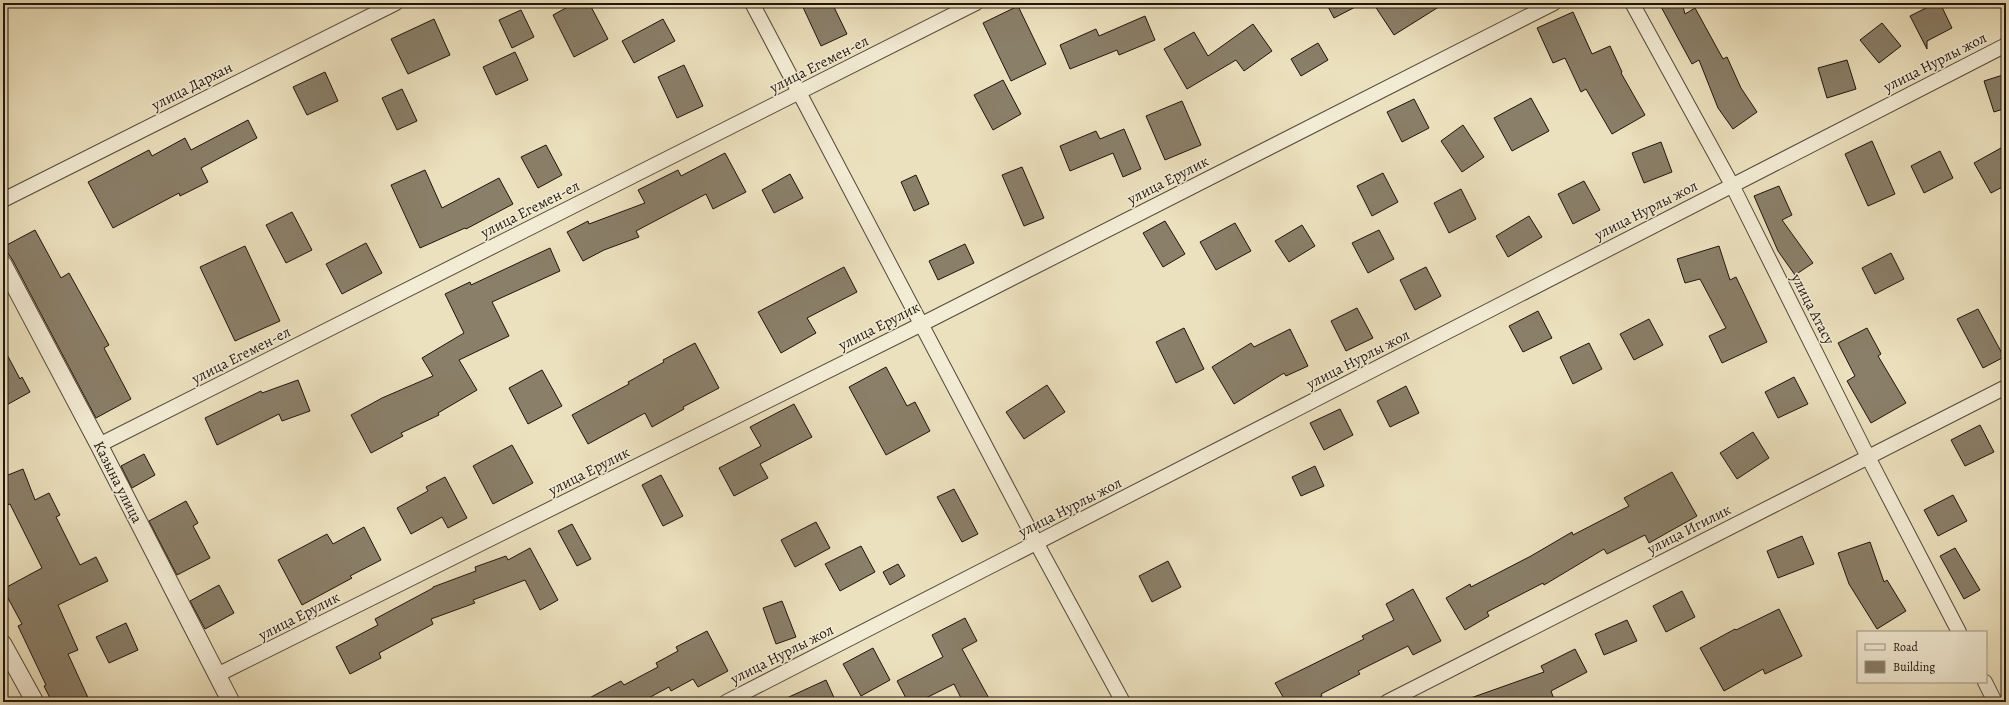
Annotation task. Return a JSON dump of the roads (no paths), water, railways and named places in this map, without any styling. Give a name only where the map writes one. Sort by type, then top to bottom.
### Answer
[{"type":"street","name":"улица Дархан","points":[[3,200],[396,3]]},
{"type":"street","points":[[752,3],[1037,544],[1123,702]]},
{"type":"street","name":"улица Егемен-ел","points":[[99,445],[799,94],[976,3]]},
{"type":"street","name":"улица Ерулик","points":[[217,676],[922,324],[1554,3]]},
{"type":"street","name":"улица Атасу","points":[[1632,3],[1732,185],[1868,457],[1958,631]]},
{"type":"street","name":"улица Нурлы жол","points":[[726,702],[1037,544],[2006,45]]},
{"type":"street","name":"Казына улица","points":[[3,264],[99,445],[231,702]]},
{"type":"street","name":"улица Игилик","points":[[1387,702],[2006,387]]},
{"type":"street","points":[[3,644],[36,702]]},
{"type":"street","points":[[1986,683],[1995,702]]}]
